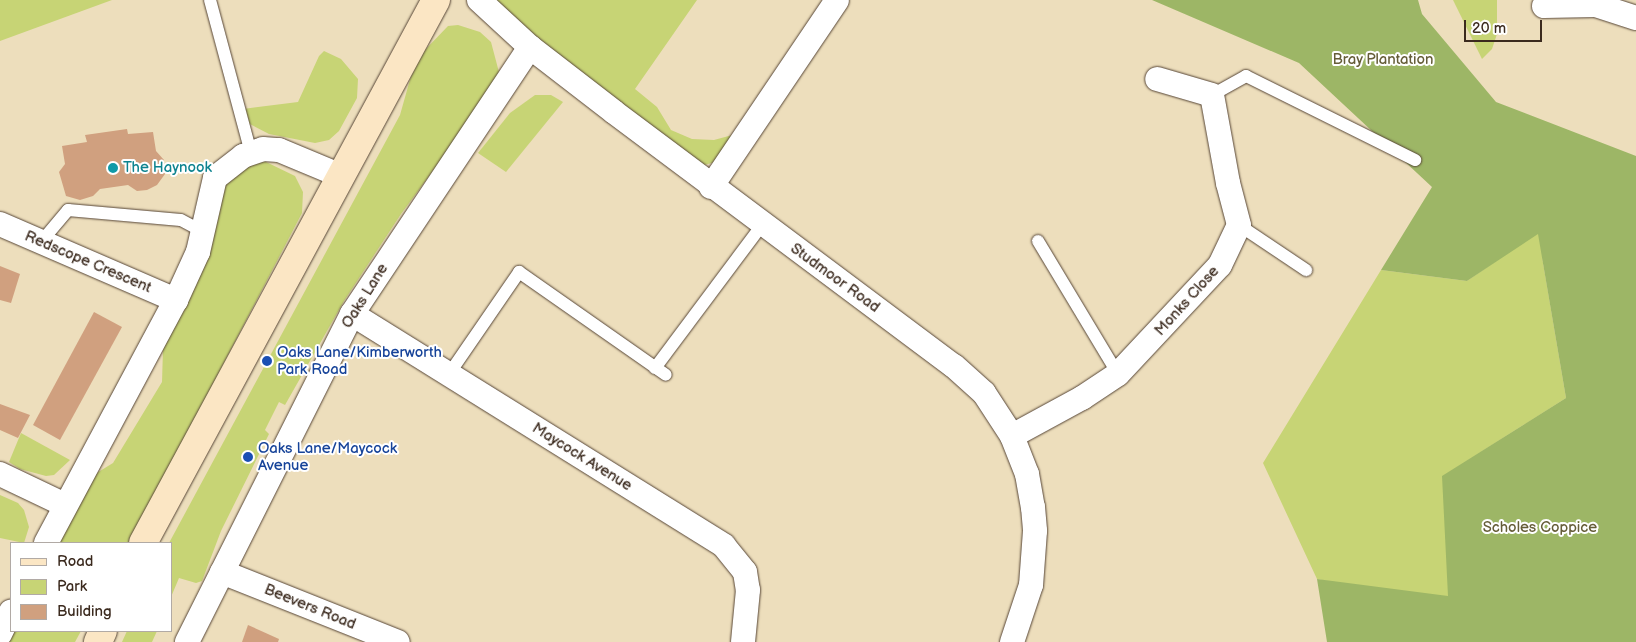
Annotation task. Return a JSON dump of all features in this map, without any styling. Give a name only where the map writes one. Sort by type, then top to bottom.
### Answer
[{"type":"street","points":[[144,542],[339,175],[436,0]]},
{"type":"street","name":"Studmoor Road","points":[[478,0],[530,47],[711,187],[954,366],[984,393],[1012,436],[1027,474],[1036,531],[1031,585],[1012,642]]},
{"type":"street","points":[[711,187],[837,0]]},
{"type":"street","points":[[1544,6],[1596,5],[1636,18]]},
{"type":"street","name":"Oaks Lane","points":[[187,642],[352,314],[530,47]]},
{"type":"street","points":[[1157,79],[1212,95],[1228,183],[1239,224]]},
{"type":"street","points":[[46,542],[65,505],[127,395],[176,300],[198,252],[215,178],[228,165],[251,153],[279,150],[339,175]]},
{"type":"street","name":"Redscope Crescent","points":[[0,224],[176,300]]},
{"type":"street","name":"Monks Close","points":[[1012,436],[1082,398],[1118,374],[1220,265],[1239,224]]},
{"type":"street","name":"Maycock Avenue","points":[[352,314],[724,546],[745,572],[748,590],[744,642]]},
{"type":"street","points":[[0,474],[65,505]]},
{"type":"street","name":"Beevers Road","points":[[222,572],[398,642]]},
{"type":"street","points":[[0,634],[10,613]]},
{"type":"lane","points":[[210,0],[251,153]]},
{"type":"lane","points":[[1212,95],[1246,76],[1415,160]]},
{"type":"lane","points":[[41,242],[68,210],[181,220],[202,231]]},
{"type":"lane","points":[[1239,224],[1306,270]]},
{"type":"lane","points":[[655,368],[762,225]]},
{"type":"lane","points":[[1038,241],[1118,374]]},
{"type":"lane","points":[[448,374],[520,272],[666,375]]},
{"type":"green space","points":[[0,0],[112,0],[0,41]]},
{"type":"green space","points":[[485,0],[697,0],[635,89],[657,107],[671,130],[692,139],[714,140],[736,134],[715,162],[701,166]]},
{"type":"green space","name":"Scholes Coppice","points":[[1152,0],[1418,0],[1422,14],[1496,102],[1636,156],[1636,642],[1327,642],[1317,579],[1448,596],[1442,476],[1566,398],[1538,234],[1467,281],[1381,270],[1432,187],[1299,63]]},
{"type":"green space","points":[[1453,0],[1497,0],[1497,34],[1492,49],[1482,59]]},
{"type":"green space","points":[[458,25],[480,32],[491,42],[500,76],[494,88],[401,214],[344,301],[285,405],[279,402],[265,430],[269,434],[221,531],[202,581],[196,583],[179,578],[172,595],[172,542],[170,542],[400,115],[411,76],[424,51],[448,26]]},
{"type":"green space","points":[[324,51],[341,59],[358,79],[357,98],[339,131],[329,140],[315,143],[269,134],[248,123],[243,109],[298,102],[319,56]]},
{"type":"green space","points":[[535,95],[551,95],[563,102],[506,172],[478,153],[510,113]]},
{"type":"green space","points":[[264,161],[295,176],[303,192],[302,213],[129,542],[59,542],[95,474],[113,463],[162,382],[163,349],[191,294],[228,176],[245,164]]},
{"type":"green space","points":[[1636,165],[1636,642],[1317,579],[1263,463],[1381,270],[1467,281]],"holes":[[[1542,257],[1575,393],[1443,476],[1566,398]]]},
{"type":"green space","points":[[21,433],[70,460],[54,475],[46,476],[20,469],[9,462]]},
{"type":"green space","points":[[0,495],[18,503],[24,510],[29,527],[24,542],[0,538]]},
{"type":"green space","points":[[12,632],[80,632],[75,642],[7,642]]},
{"type":"green space","points":[[127,632],[157,632],[152,642],[122,642]]},
{"type":"building","name":"The Haynook","points":[[127,129],[128,134],[153,132],[156,151],[164,160],[165,174],[157,185],[147,190],[137,191],[128,185],[100,189],[93,196],[80,200],[66,196],[59,172],[65,164],[62,146],[87,142],[85,135]]},
{"type":"building","points":[[0,266],[20,274],[11,303],[0,300]]},
{"type":"building","points":[[94,312],[122,327],[60,440],[33,425]]},
{"type":"building","points":[[0,404],[30,415],[18,438],[0,430]]},
{"type":"building","points":[[248,625],[279,639],[278,642],[242,642]]},
{"type":"place","name":"The Haynook","points":[[113,168]]},
{"type":"place","name":"Oaks Lane/Kimberworth Park Road","points":[[267,361]]},
{"type":"place","name":"Oaks Lane/Maycock Avenue","points":[[248,457]]},
{"type":"park label","name":"Bray Plantation","points":[[1383,60]]}]
